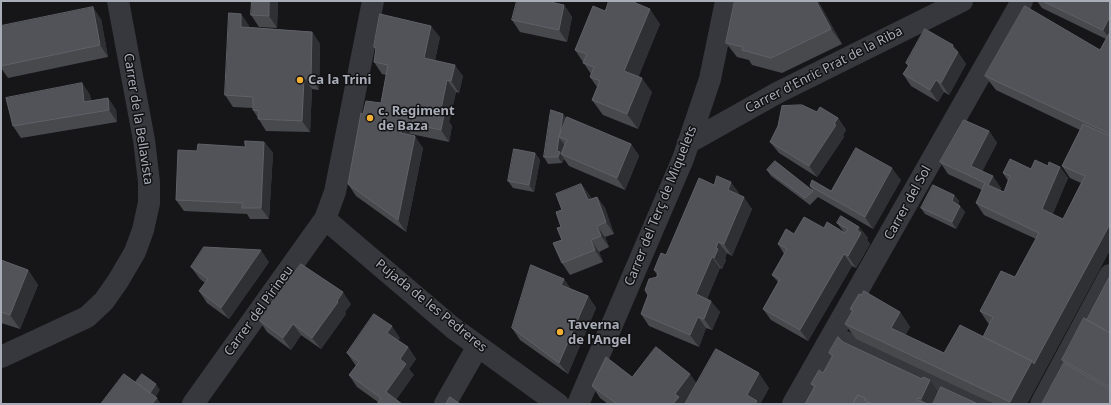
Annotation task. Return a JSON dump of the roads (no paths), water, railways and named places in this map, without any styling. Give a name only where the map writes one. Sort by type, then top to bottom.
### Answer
[{"type":"street","name":"Carrer de la Bellavista","points":[[1,357],[87,317],[104,301],[118,281],[135,252],[143,230],[149,203],[149,182],[144,140],[118,1]]},
{"type":"street","name":"Carrer del Pirineu","points":[[193,404],[325,219],[335,192],[373,1]]},
{"type":"street","name":"Carrer del Terç de Miquelets","points":[[578,404],[688,143],[710,79],[726,1]]},
{"type":"street","name":"Carrer d'Enric Prat de la Riba","points":[[688,143],[777,93],[962,1]]},
{"type":"street","name":"Carrer del Sol","points":[[794,404],[1022,1]]},
{"type":"street","name":"Pujada de les Pedreres","points":[[325,219],[361,247],[426,305],[478,346],[558,404]]},
{"type":"street","points":[[1041,404],[1110,275]]},
{"type":"street","points":[[832,336],[979,404]]},
{"type":"street","points":[[445,404],[478,346]]},
{"type":"place","name":"Ca la Trini","points":[[300,80]]},
{"type":"place","name":"c. Regiment de Baza","points":[[370,118]]},
{"type":"place","name":"Taverna de l'Angel","points":[[560,332]]}]
